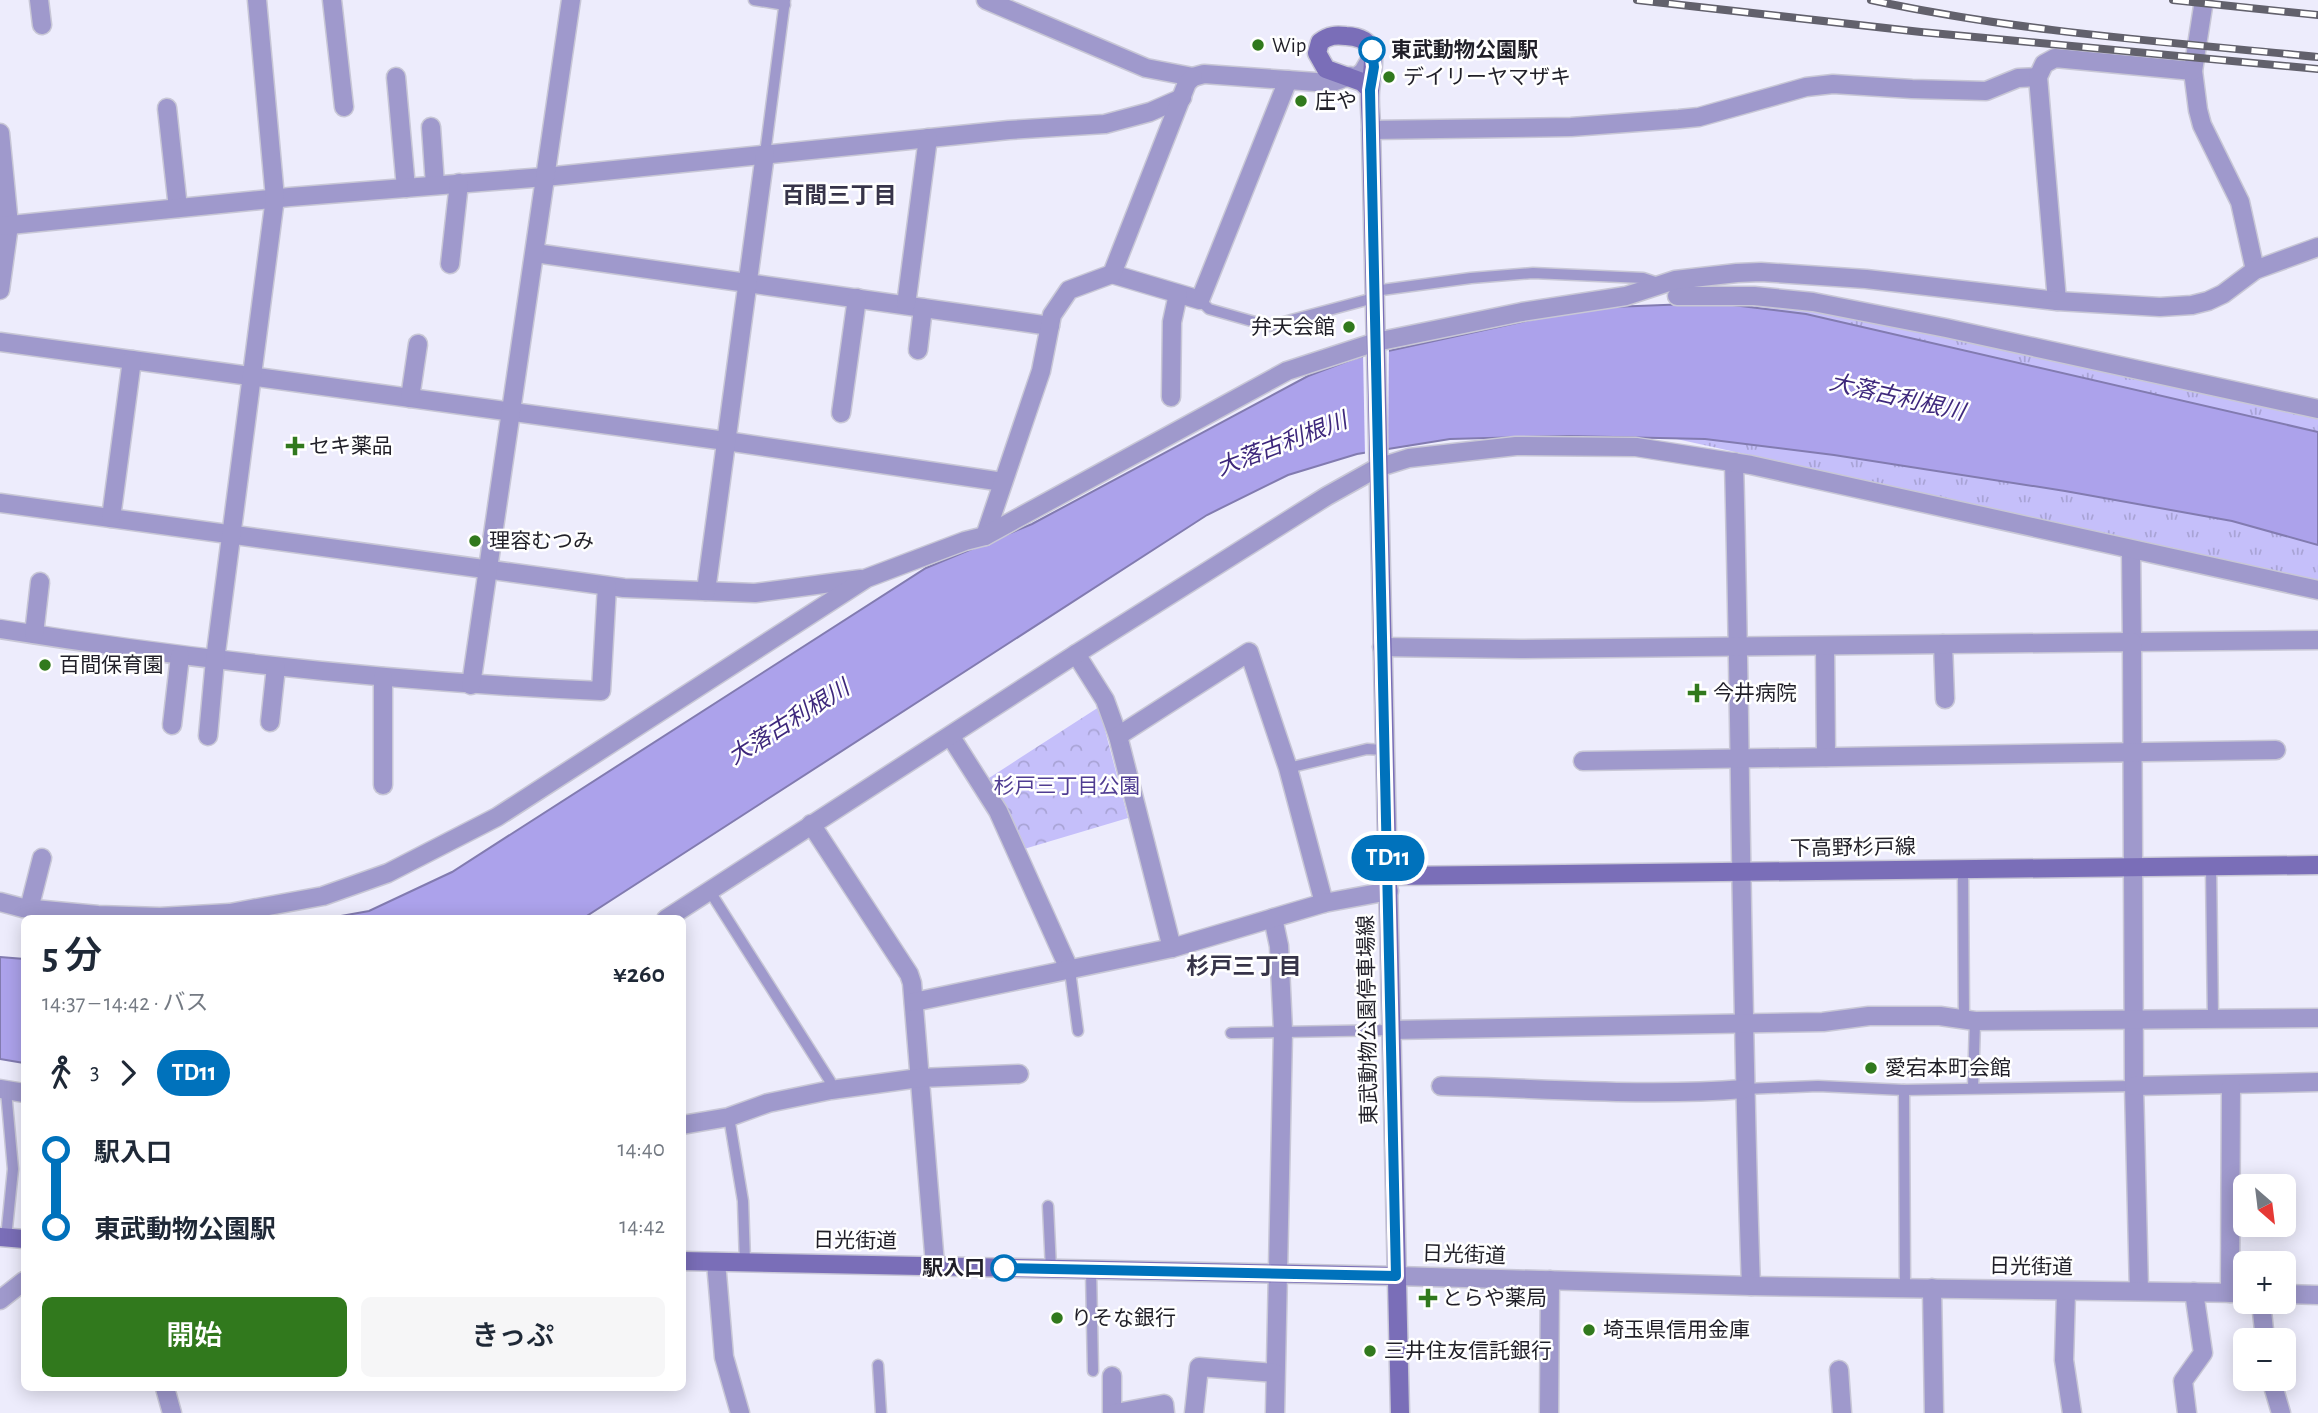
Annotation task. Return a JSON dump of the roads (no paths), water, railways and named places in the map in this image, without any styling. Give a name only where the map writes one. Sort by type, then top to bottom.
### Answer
[{"type":"main road","points":[[1370,90],[1363,82],[1326,69],[1320,60],[1317,47],[1326,37],[1360,37],[1372,50],[1374,67],[1370,90],[1376,345]]},
{"type":"main road","name":"東武動物公園停車場線","points":[[1376,345],[1400,1413]]},
{"type":"main road","name":"下高野杉戸線","points":[[1389,883],[1741,872],[2318,865]]},
{"type":"main road","points":[[3,1237],[21,1239]]},
{"type":"main road","name":"日光街道","points":[[686,1261],[1396,1276]]},
{"type":"street","points":[[38,0],[42,25]]},
{"type":"street","points":[[208,736],[215,660],[275,198],[257,0]]},
{"type":"street","points":[[332,0],[344,107]]},
{"type":"street","points":[[471,685],[571,0]]},
{"type":"street","points":[[986,0],[1146,68],[1193,77],[1204,74],[1330,83],[1350,76]]},
{"type":"street","points":[[2204,0],[2193,71],[2198,110],[2202,125],[2240,202],[2255,270]]},
{"type":"street","points":[[2057,301],[2039,76],[2044,64],[2055,58],[2193,71]]},
{"type":"street","points":[[985,537],[1041,371],[1052,315],[1069,290],[1112,274],[1200,300],[1291,80],[1308,74],[1320,60]]},
{"type":"street","points":[[1371,130],[1571,127],[1679,119],[1699,117],[1805,87],[1833,84],[1986,91],[2018,78],[2039,76]]},
{"type":"street","points":[[396,77],[406,188]]},
{"type":"street","points":[[1112,274],[1187,83],[1193,77]]},
{"type":"street","points":[[4,226],[275,198],[545,177],[928,138],[1105,124],[1150,112],[1182,98]]},
{"type":"street","points":[[167,108],[178,208]]},
{"type":"street","points":[[431,127],[435,185]]},
{"type":"street","points":[[0,133],[4,226],[0,290]]},
{"type":"street","points":[[918,350],[915,306],[928,138]]},
{"type":"street","points":[[706,591],[765,154]]},
{"type":"street","points":[[450,264],[459,183]]},
{"type":"street","points":[[195,915],[230,913],[323,896],[388,873],[497,817],[867,578],[965,541],[985,537],[1287,371],[1376,345],[1522,313],[1626,296],[1693,276],[1761,272],[1866,279],[2057,301],[2160,307],[2208,302],[2255,270],[2318,247]]},
{"type":"street","points":[[535,253],[1050,326]]},
{"type":"street","points":[[1171,397],[1172,322],[1178,294]]},
{"type":"street","points":[[1677,296],[1754,296],[1813,302],[1946,328],[2318,409]]},
{"type":"street","points":[[841,413],[857,298]]},
{"type":"street","points":[[0,342],[726,441],[1003,482]]},
{"type":"street","points":[[410,398],[418,344]]},
{"type":"street","points":[[111,518],[132,360]]},
{"type":"street","points":[[672,915],[1377,463],[1516,446],[1636,447],[1734,462],[2318,590]]},
{"type":"street","points":[[1734,462],[1744,1089],[1751,1286]]},
{"type":"street","points":[[0,503],[607,586],[755,593],[867,578]]},
{"type":"street","points":[[2131,550],[2134,1086],[2139,1291]]},
{"type":"street","points":[[34,634],[40,582]]},
{"type":"street","points":[[0,629],[180,656],[276,667],[471,685],[601,691],[607,586]]},
{"type":"street","points":[[1382,647],[1534,649],[2318,640]]},
{"type":"street","points":[[1943,644],[1945,699]]},
{"type":"street","points":[[1825,646],[1826,757]]},
{"type":"street","points":[[1118,736],[1249,652],[1288,768],[1324,903]]},
{"type":"street","points":[[1076,654],[1105,700],[1118,736],[1172,948]]},
{"type":"street","points":[[172,725],[180,656]]},
{"type":"street","points":[[270,722],[276,667]]},
{"type":"street","points":[[383,677],[383,785]]},
{"type":"street","points":[[951,737],[998,811],[1070,971]]},
{"type":"street","points":[[1583,761],[2276,750]]},
{"type":"street","points":[[811,824],[909,974],[914,1002],[935,1265]]},
{"type":"street","points":[[29,909],[42,858]]},
{"type":"street","points":[[914,1002],[1172,948],[1389,883]]},
{"type":"street","points":[[0,902],[29,909],[98,915]]},
{"type":"street","points":[[1273,918],[1279,946],[1283,1031],[1275,1413]]},
{"type":"street","points":[[1391,1030],[1823,1022],[1869,1016],[1940,1016],[1969,1020],[2318,1018]]},
{"type":"street","points":[[686,1124],[729,1117],[768,1103],[831,1090],[919,1077],[1019,1074]]},
{"type":"street","points":[[2134,1086],[2231,1086],[2318,1082]]},
{"type":"street","points":[[1441,1086],[1623,1093],[1696,1093],[1744,1089]]},
{"type":"street","points":[[2231,1086],[2237,1251]]},
{"type":"street","points":[[716,1262],[724,1357],[740,1413]]},
{"type":"street","name":"日光街道","points":[[1396,1276],[1751,1286],[2233,1293]]},
{"type":"street","points":[[1549,1413],[1550,1280]]},
{"type":"street","points":[[0,1300],[21,1283]]},
{"type":"street","points":[[1932,1288],[1934,1413]]},
{"type":"street","points":[[2066,1291],[2064,1360],[2072,1413]]},
{"type":"street","points":[[2187,1413],[2183,1381],[2203,1353],[2194,1292]]},
{"type":"street","points":[[2296,1294],[2318,1295]]},
{"type":"street","points":[[1194,1413],[1199,1367],[1275,1373]]},
{"type":"street","points":[[1839,1370],[1842,1413]]},
{"type":"street","points":[[1112,1376],[1114,1413],[1164,1404],[1165,1413]]},
{"type":"street","points":[[166,1391],[172,1413]]},
{"type":"street","points":[[2275,1391],[2281,1413]]},
{"type":"lane","points":[[754,0],[785,3],[765,154]]},
{"type":"lane","points":[[1350,76],[1360,69],[1372,50]]},
{"type":"lane","points":[[1200,300],[1209,309],[1269,327],[1374,294],[1471,278],[1532,274],[1643,278],[1661,284]]},
{"type":"lane","points":[[1288,768],[1367,749],[1384,750]]},
{"type":"lane","points":[[2211,867],[2213,1019]]},
{"type":"lane","points":[[1962,869],[1973,1088]]},
{"type":"lane","points":[[709,890],[830,1081],[831,1090]]},
{"type":"lane","points":[[1070,971],[1078,1031]]},
{"type":"lane","points":[[1231,1033],[1391,1030]]},
{"type":"lane","points":[[1744,1089],[1818,1086],[1904,1090],[2134,1086]]},
{"type":"lane","points":[[1904,1090],[1905,1288]]},
{"type":"lane","points":[[3,1237],[13,1169],[10,1091]]},
{"type":"lane","points":[[729,1117],[743,1201],[745,1262]]},
{"type":"lane","points":[[1048,1206],[1051,1269]]},
{"type":"lane","points":[[1091,1270],[1093,1371]]},
{"type":"lane","points":[[878,1365],[881,1413]]},
{"type":"water","name":"大落古利根川","points":[[1716,303],[1806,314],[2318,432],[2318,545],[2232,521],[2065,491],[1834,455],[1705,439],[1568,436],[1450,439],[1357,454],[1288,475],[1207,515],[588,915],[346,915],[369,911],[452,872],[926,568],[1032,524],[1308,376],[1356,358],[1585,308]]},
{"type":"water","points":[[0,957],[21,959],[21,1062],[0,1059]]},
{"type":"railway","points":[[1637,0],[1921,32],[2318,69]]},
{"type":"railway","points":[[1871,0],[2038,28],[2318,57]]},
{"type":"railway","points":[[2173,0],[2318,15]]},
{"type":"place","name":"Wip","points":[[1258,45]]},
{"type":"place","name":"東武動物公園駅","points":[[1372,50]]},
{"type":"place","name":"デイリーヤマザキ","points":[[1389,77]]},
{"type":"place","name":"庄や","points":[[1301,101]]},
{"type":"place","name":"弁天会館","points":[[1349,327]]},
{"type":"place","name":"セキ薬品","points":[[295,446]]},
{"type":"place","name":"理容むつみ","points":[[475,541]]},
{"type":"place","name":"百間保育園","points":[[45,665]]},
{"type":"place","name":"今井病院","points":[[1697,693]]},
{"type":"place","name":"愛宕本町会館","points":[[1871,1068]]},
{"type":"place","name":"駅入口","points":[[1004,1268]]},
{"type":"place","name":"とらや薬局","points":[[1428,1298]]},
{"type":"place","name":"りそな銀行","points":[[1057,1318]]},
{"type":"place","name":"埼玉県信用金庫","points":[[1589,1330]]},
{"type":"place","name":"三井住友信託銀行","points":[[1370,1351]]},
{"type":"district","name":"百間三丁目","points":[[839,196]]},
{"type":"district","name":"杉戸三丁目","points":[[1244,967]]},
{"type":"park label","name":"杉戸三丁目公園","points":[[1067,786]]}]
